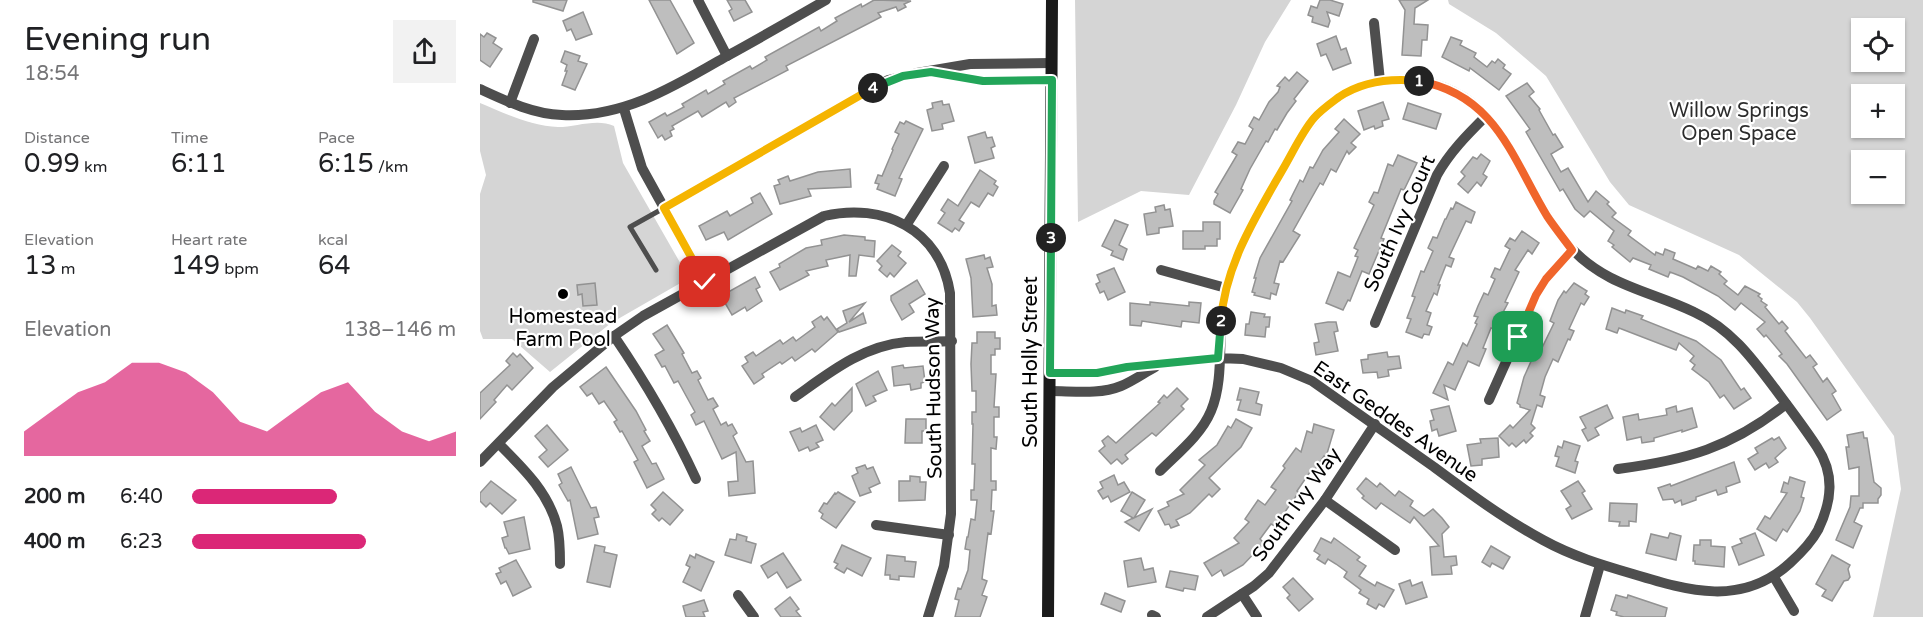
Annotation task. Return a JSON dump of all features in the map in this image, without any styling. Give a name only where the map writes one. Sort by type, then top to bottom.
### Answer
[{"type":"main road","name":"South Holly Street","points":[[1048,617],[1052,0]]},
{"type":"street","points":[[698,0],[727,56]]},
{"type":"street","points":[[480,89],[510,103],[560,115],[624,109],[665,92],[826,0]]},
{"type":"street","points":[[1374,23],[1380,81]]},
{"type":"street","points":[[510,103],[534,39]]},
{"type":"street","points":[[664,208],[872,88],[903,76],[978,64],[1052,63]]},
{"type":"street","points":[[931,72],[983,81],[1052,80]]},
{"type":"street","points":[[1160,471],[1203,428],[1210,414],[1219,381],[1221,314],[1227,288],[1248,232],[1302,136],[1315,117],[1341,96],[1380,81],[1418,81],[1444,87],[1467,100],[1500,131],[1547,216],[1572,250],[1617,283],[1680,306],[1716,324],[1745,349],[1786,404],[1826,462],[1830,491],[1828,508],[1814,537],[1802,552],[1774,577],[1794,611]]},
{"type":"street","points":[[624,109],[639,160],[705,282]]},
{"type":"street","name":"South Ivy Court","points":[[1375,323],[1437,175],[1447,157],[1486,116]]},
{"type":"street","points":[[907,224],[944,166]]},
{"type":"street","name":"South Hudson Way","points":[[480,462],[553,387],[614,336],[643,316],[824,216],[843,211],[862,211],[885,215],[907,224],[925,241],[941,264],[950,293],[952,500],[944,566],[928,617]]},
{"type":"street","points":[[1490,400],[1536,295],[1546,279],[1572,250]]},
{"type":"street","points":[[1161,270],[1227,288]]},
{"type":"street","points":[[614,336],[647,384],[696,479]]},
{"type":"street","points":[[795,397],[833,369],[871,350],[904,342],[952,341]]},
{"type":"street","name":"East Geddes Avenue","points":[[1050,373],[1097,373],[1127,367],[1218,358],[1243,359],[1295,373],[1311,381],[1375,424],[1513,522],[1544,541],[1600,565],[1677,587],[1705,592],[1738,590],[1774,577]]},
{"type":"street","name":"East Geddes Avenue","points":[[1050,391],[1086,392],[1110,389],[1130,381],[1157,365]]},
{"type":"street","points":[[1618,469],[1663,463],[1692,456],[1761,424],[1786,404]]},
{"type":"street","name":"South Ivy Way","points":[[1207,617],[1269,573],[1325,500],[1375,424]]},
{"type":"street","points":[[499,444],[533,478],[546,498],[558,528],[561,564]]},
{"type":"street","points":[[1325,500],[1395,550]]},
{"type":"street","points":[[876,525],[949,535]]},
{"type":"street","points":[[1585,617],[1600,565]]},
{"type":"street","points":[[1242,594],[1257,617]]},
{"type":"street","points":[[738,595],[754,617]]},
{"type":"lane","points":[[656,270],[630,226],[664,208]]},
{"type":"green space","points":[[1075,0],[1291,0],[1265,42],[1236,105],[1189,195],[1141,191],[1078,222]]},
{"type":"green space","name":"Willow Springs Open Space","points":[[1448,0],[1923,0],[1923,617],[1873,617],[1901,489],[1894,436],[1810,318],[1797,302],[1739,255],[1629,205],[1610,182],[1546,76],[1496,33],[1449,4]]},
{"type":"green space","points":[[480,103],[518,118],[548,126],[565,127],[601,123],[614,126],[623,163],[686,273],[684,281],[611,323],[550,372],[512,339],[483,339],[480,331],[480,194],[486,175],[480,151]]},
{"type":"building","points":[[533,0],[567,0],[563,11],[533,2]]},
{"type":"building","points":[[649,0],[670,0],[694,43],[677,54]]},
{"type":"building","points":[[727,0],[745,0],[752,12],[734,21],[729,11],[732,9]]},
{"type":"building","points":[[874,0],[911,1],[904,4],[906,7],[898,11],[896,7],[878,13],[881,17],[786,66],[788,70],[734,98],[736,102],[729,107],[726,102],[702,117],[698,111],[672,126],[674,129],[670,131],[672,136],[665,140],[662,135],[658,138],[649,122],[665,113],[667,116],[684,107],[682,104],[706,90],[708,94],[725,84],[723,81],[750,66],[752,69],[767,60],[765,57],[819,27],[821,31],[837,21],[835,18],[861,4],[862,7]]},
{"type":"building","points":[[1320,0],[1343,4],[1339,16],[1327,12],[1330,21],[1328,27],[1312,22],[1313,17],[1308,15],[1311,6],[1317,8]]},
{"type":"building","points":[[1399,0],[1428,0],[1415,8],[1414,24],[1428,25],[1427,40],[1422,40],[1421,56],[1402,55],[1405,10]]},
{"type":"building","points":[[583,12],[592,34],[576,40],[571,29],[567,31],[563,21]]},
{"type":"building","points":[[487,33],[496,38],[493,43],[502,49],[490,67],[480,60],[480,34],[484,37]]},
{"type":"building","points":[[1336,36],[1341,50],[1346,48],[1351,63],[1333,70],[1326,54],[1321,56],[1317,44]]},
{"type":"building","points":[[1451,37],[1462,41],[1460,45],[1476,53],[1474,57],[1487,67],[1492,61],[1495,63],[1498,59],[1505,65],[1503,68],[1511,74],[1499,90],[1470,68],[1469,71],[1442,57]]},
{"type":"building","points":[[565,51],[580,56],[578,61],[587,64],[575,90],[562,85],[567,71],[565,71],[567,65],[561,62]]},
{"type":"building","points":[[1297,72],[1308,81],[1294,99],[1296,101],[1277,130],[1275,129],[1268,142],[1266,141],[1230,213],[1214,204],[1214,201],[1218,194],[1215,192],[1237,155],[1232,152],[1238,142],[1245,144],[1253,129],[1249,126],[1254,117],[1259,120],[1269,102],[1278,92],[1280,87],[1277,86],[1285,77],[1289,81]]},
{"type":"building","points":[[1527,83],[1534,92],[1529,96],[1540,109],[1553,135],[1555,134],[1563,147],[1551,154],[1561,172],[1568,168],[1588,202],[1596,191],[1609,202],[1607,204],[1616,213],[1612,217],[1631,231],[1628,235],[1655,255],[1656,252],[1663,255],[1665,249],[1675,253],[1673,259],[1696,269],[1698,266],[1708,271],[1711,266],[1721,272],[1719,274],[1727,281],[1724,284],[1738,295],[1745,286],[1760,294],[1758,296],[1762,299],[1761,301],[1767,305],[1765,307],[1779,324],[1782,321],[1788,328],[1785,331],[1806,358],[1810,355],[1817,364],[1813,367],[1823,382],[1827,378],[1836,391],[1832,394],[1841,410],[1827,420],[1779,356],[1782,354],[1766,335],[1764,337],[1757,329],[1765,322],[1741,303],[1735,310],[1718,296],[1683,277],[1670,272],[1668,277],[1649,269],[1651,265],[1633,258],[1630,262],[1608,241],[1614,231],[1590,211],[1584,217],[1575,209],[1563,189],[1560,191],[1526,132],[1530,129],[1506,96]]},
{"type":"building","points":[[942,101],[943,105],[949,104],[954,121],[942,124],[943,129],[932,131],[927,110],[933,108],[932,103]]},
{"type":"building","points":[[1383,102],[1389,119],[1382,121],[1383,126],[1375,129],[1374,126],[1364,130],[1358,111]]},
{"type":"building","points":[[1408,103],[1441,114],[1436,129],[1403,119]]},
{"type":"building","points":[[1344,119],[1360,134],[1351,143],[1356,147],[1349,154],[1347,151],[1336,172],[1331,169],[1323,185],[1320,183],[1293,231],[1300,235],[1283,262],[1280,261],[1274,283],[1279,284],[1276,295],[1271,293],[1270,299],[1254,295],[1255,293],[1252,292],[1256,278],[1254,278],[1260,258],[1292,201],[1290,200],[1300,180],[1303,182],[1310,167],[1313,168],[1323,150],[1339,132],[1335,129]]},
{"type":"building","points":[[906,121],[923,129],[899,178],[902,179],[895,196],[877,189],[879,184],[875,183],[878,175],[882,176],[893,150],[899,134],[895,132],[900,122],[904,124]]},
{"type":"building","points":[[985,132],[987,138],[992,137],[995,146],[991,148],[994,158],[975,163],[968,137]]},
{"type":"building","points":[[1481,154],[1490,161],[1483,174],[1487,177],[1481,186],[1477,182],[1468,193],[1458,184],[1465,176],[1461,172],[1473,157],[1477,159]]},
{"type":"building","points":[[1398,155],[1417,163],[1404,190],[1401,189],[1369,274],[1362,271],[1350,301],[1348,300],[1343,310],[1326,303],[1338,272],[1350,277],[1358,257],[1355,256],[1358,250],[1354,248],[1374,205],[1369,202],[1374,192],[1378,193],[1388,164],[1393,166]]},
{"type":"building","points":[[850,169],[851,187],[808,189],[811,196],[780,204],[774,186],[780,184],[778,180],[788,176],[790,181],[818,172]]},
{"type":"building","points":[[980,170],[996,181],[994,184],[998,187],[993,196],[988,193],[979,207],[971,202],[959,220],[964,223],[959,231],[955,228],[952,232],[938,223],[945,213],[941,210],[948,199],[958,206]]},
{"type":"building","points":[[760,193],[772,214],[728,240],[724,232],[706,240],[699,226],[727,211],[730,216],[753,203],[751,198]]},
{"type":"building","points":[[1456,202],[1475,212],[1471,223],[1466,221],[1449,257],[1454,259],[1451,267],[1446,265],[1438,285],[1440,285],[1437,295],[1434,293],[1426,311],[1431,313],[1427,325],[1432,327],[1429,335],[1424,334],[1422,338],[1406,332],[1411,319],[1407,318],[1415,297],[1412,296],[1421,271],[1424,272],[1433,251],[1428,248],[1433,237],[1437,238]]},
{"type":"building","points":[[1164,205],[1165,210],[1170,209],[1173,226],[1159,228],[1159,233],[1147,235],[1144,214],[1156,212],[1155,207]]},
{"type":"building","points":[[1115,220],[1128,225],[1119,245],[1127,249],[1123,260],[1111,255],[1113,251],[1102,246]]},
{"type":"building","points":[[1203,222],[1220,222],[1220,239],[1217,239],[1217,246],[1205,246],[1205,249],[1183,249],[1183,231],[1203,231]]},
{"type":"building","points":[[1522,231],[1539,243],[1532,254],[1528,250],[1515,270],[1519,272],[1505,302],[1508,303],[1494,329],[1491,328],[1479,366],[1468,361],[1455,390],[1444,385],[1448,400],[1433,393],[1448,362],[1453,365],[1463,343],[1467,346],[1477,324],[1475,323],[1478,317],[1474,316],[1478,306],[1484,293],[1488,295],[1495,279],[1491,277],[1495,268],[1500,270],[1510,249],[1505,246],[1510,238],[1515,241]]},
{"type":"building","points":[[844,235],[865,237],[865,240],[875,241],[874,257],[859,255],[856,276],[849,276],[850,255],[826,260],[828,266],[806,271],[809,275],[780,290],[770,272],[780,267],[779,264],[806,248],[822,245],[821,240]]},
{"type":"building","points":[[892,245],[901,252],[898,256],[906,263],[894,277],[890,273],[887,277],[879,270],[882,266],[877,261]]},
{"type":"building","points":[[984,255],[985,259],[990,257],[993,267],[987,268],[992,284],[992,306],[996,305],[997,315],[973,317],[971,278],[966,259]]},
{"type":"building","points":[[1114,268],[1125,292],[1108,300],[1104,291],[1100,293],[1096,284],[1100,282],[1097,275]]},
{"type":"building","points":[[755,277],[760,287],[756,289],[762,301],[747,311],[745,307],[732,315],[721,296]]},
{"type":"building","points":[[917,280],[925,294],[909,304],[914,312],[902,320],[891,296]]},
{"type":"building","points":[[595,283],[597,305],[583,306],[582,294],[578,295],[577,285]]},
{"type":"building","points":[[1574,283],[1587,291],[1585,294],[1589,297],[1584,305],[1581,303],[1569,329],[1574,331],[1558,362],[1553,359],[1545,377],[1540,395],[1545,397],[1542,407],[1537,405],[1531,424],[1535,428],[1530,433],[1533,436],[1526,443],[1524,440],[1516,447],[1512,443],[1509,446],[1499,436],[1510,425],[1513,428],[1530,410],[1520,407],[1517,403],[1524,377],[1533,357],[1537,358],[1554,323],[1550,321],[1558,300]]},
{"type":"building","points":[[1150,302],[1189,306],[1189,302],[1201,303],[1199,323],[1182,321],[1181,327],[1142,321],[1141,326],[1130,325],[1130,303],[1150,305]]},
{"type":"building","points":[[865,303],[849,322],[863,313],[866,323],[839,332],[837,329],[847,323],[843,311]]},
{"type":"building","points":[[1612,308],[1643,316],[1641,319],[1696,341],[1721,360],[1741,390],[1744,388],[1751,398],[1734,409],[1724,395],[1720,398],[1709,382],[1692,369],[1695,365],[1690,361],[1694,356],[1679,343],[1676,350],[1619,328],[1617,333],[1606,329]]},
{"type":"building","points":[[1251,312],[1270,317],[1265,337],[1245,335],[1246,324],[1249,324]]},
{"type":"building","points":[[821,316],[824,320],[827,317],[838,332],[815,352],[812,349],[795,361],[792,357],[782,364],[780,362],[762,374],[764,377],[754,384],[742,366],[748,362],[745,357],[753,352],[756,356],[780,340],[783,344],[793,337],[796,341],[815,327],[812,322]]},
{"type":"building","points":[[1336,322],[1338,331],[1334,332],[1338,351],[1316,355],[1314,343],[1319,342],[1315,324]]},
{"type":"building","points":[[667,325],[684,353],[682,354],[692,373],[697,371],[701,378],[698,380],[708,400],[713,398],[718,406],[713,409],[721,425],[726,422],[728,426],[732,424],[737,433],[733,436],[746,462],[753,461],[755,493],[729,496],[728,482],[738,481],[736,452],[722,459],[704,421],[696,425],[691,415],[695,412],[678,381],[674,383],[665,366],[662,367],[655,355],[664,350],[653,334]]},
{"type":"building","points":[[977,332],[995,332],[995,338],[1000,338],[1000,349],[995,349],[995,355],[991,355],[991,374],[996,374],[994,407],[999,407],[999,417],[994,417],[996,449],[991,448],[991,481],[996,481],[996,490],[992,490],[991,511],[994,511],[991,534],[988,533],[982,579],[987,581],[982,595],[987,597],[980,617],[955,617],[959,600],[955,599],[958,588],[961,589],[968,570],[970,550],[965,549],[971,519],[975,520],[977,500],[971,500],[971,490],[974,490],[975,464],[972,464],[972,412],[976,412],[976,391],[972,391],[971,364],[972,343],[977,343]]},
{"type":"building","points":[[1387,352],[1388,357],[1399,356],[1401,368],[1388,370],[1389,376],[1378,378],[1377,372],[1363,373],[1361,360],[1368,359],[1368,355]]},
{"type":"building","points":[[513,353],[517,357],[520,354],[533,368],[512,390],[507,385],[494,400],[496,402],[480,419],[480,393],[510,365],[506,361]]},
{"type":"building","points":[[903,365],[904,368],[923,366],[925,382],[921,383],[921,388],[911,390],[910,384],[894,386],[892,367]]},
{"type":"building","points":[[606,367],[646,430],[644,431],[650,441],[642,446],[652,464],[656,463],[664,479],[647,488],[634,462],[638,460],[622,431],[620,432],[614,422],[617,420],[604,401],[599,404],[592,393],[587,396],[580,387]]},
{"type":"building","points":[[878,371],[887,390],[873,396],[876,401],[866,406],[856,384]]},
{"type":"building","points":[[852,388],[852,411],[834,430],[820,417],[832,403],[835,406]]},
{"type":"building","points":[[1177,388],[1188,399],[1181,406],[1184,409],[1156,436],[1152,433],[1125,455],[1128,459],[1122,464],[1117,459],[1111,464],[1099,451],[1105,446],[1102,441],[1108,436],[1116,443],[1160,403],[1158,402],[1164,395],[1167,398]]},
{"type":"building","points":[[1240,388],[1259,392],[1256,403],[1262,405],[1260,415],[1238,410],[1241,400],[1237,400]]},
{"type":"building","points":[[1607,405],[1613,418],[1595,428],[1599,435],[1588,441],[1582,430],[1586,428],[1580,417]]},
{"type":"building","points":[[1449,406],[1456,431],[1439,436],[1437,429],[1432,431],[1430,421],[1434,420],[1431,410]]},
{"type":"building","points":[[1676,406],[1677,412],[1692,408],[1697,427],[1654,438],[1654,441],[1642,443],[1641,437],[1627,440],[1623,417],[1638,414],[1639,420],[1667,415],[1666,409]]},
{"type":"building","points":[[906,419],[926,419],[926,431],[922,431],[922,443],[905,443]]},
{"type":"building","points":[[1236,419],[1252,428],[1241,447],[1209,478],[1220,489],[1212,497],[1209,494],[1190,513],[1176,520],[1179,525],[1171,528],[1169,524],[1165,525],[1158,511],[1169,506],[1167,502],[1184,494],[1180,490],[1205,465],[1199,460],[1217,445],[1228,426],[1231,428]]},
{"type":"building","points":[[1314,424],[1334,430],[1326,457],[1324,456],[1312,474],[1310,472],[1275,526],[1271,524],[1260,539],[1264,543],[1243,565],[1224,576],[1221,570],[1212,576],[1204,563],[1239,543],[1234,538],[1249,522],[1245,519],[1258,500],[1265,505],[1276,490],[1271,487],[1285,468],[1283,466],[1296,448],[1301,452],[1307,431],[1312,433]]},
{"type":"building","points":[[547,425],[568,450],[548,467],[539,457],[547,450],[535,436]]},
{"type":"building","points":[[816,425],[823,440],[816,443],[819,447],[810,451],[808,447],[799,451],[790,432],[800,428],[802,432]]},
{"type":"building","points":[[1863,432],[1864,438],[1867,438],[1874,482],[1881,488],[1881,495],[1878,503],[1863,503],[1863,508],[1860,508],[1854,522],[1862,526],[1853,548],[1836,540],[1850,507],[1851,496],[1859,496],[1859,467],[1849,469],[1847,435]]},
{"type":"building","points":[[1779,437],[1786,448],[1775,458],[1778,462],[1769,468],[1766,463],[1755,470],[1748,459],[1758,453],[1755,448],[1772,438],[1774,440]]},
{"type":"building","points":[[1498,438],[1499,457],[1482,459],[1482,465],[1471,466],[1467,445],[1481,443],[1480,439]]},
{"type":"building","points":[[1564,441],[1580,446],[1575,461],[1578,462],[1575,473],[1556,466],[1559,457],[1555,456],[1558,446],[1562,448]]},
{"type":"building","points":[[1734,462],[1740,482],[1726,487],[1727,492],[1718,495],[1716,490],[1682,505],[1681,500],[1675,503],[1673,499],[1663,500],[1658,488],[1670,484],[1671,486]]},
{"type":"building","points":[[865,465],[867,469],[873,467],[880,483],[869,488],[871,492],[860,496],[852,476],[858,473],[856,468]]},
{"type":"building","points":[[571,467],[591,508],[596,507],[599,517],[594,518],[598,534],[578,539],[570,500],[568,501],[559,485],[562,483],[558,474]]},
{"type":"building","points":[[1114,475],[1118,485],[1124,482],[1130,492],[1111,502],[1108,496],[1103,499],[1098,491],[1103,488],[1100,482]]},
{"type":"building","points":[[910,476],[920,477],[920,482],[926,482],[925,500],[899,501],[899,481],[910,481]]},
{"type":"building","points":[[1790,477],[1805,482],[1801,497],[1804,498],[1800,511],[1787,532],[1783,529],[1776,541],[1757,529],[1765,516],[1770,519],[1787,493],[1781,492],[1784,482],[1788,484]]},
{"type":"building","points":[[1366,478],[1377,487],[1380,483],[1395,496],[1399,491],[1413,501],[1410,506],[1424,516],[1433,509],[1442,518],[1449,527],[1442,534],[1444,557],[1456,556],[1457,565],[1451,566],[1452,574],[1432,575],[1430,547],[1439,546],[1414,517],[1410,523],[1381,503],[1376,509],[1362,498],[1364,496],[1357,489]]},
{"type":"building","points":[[491,481],[516,500],[502,514],[490,503],[486,507],[480,501],[480,493]]},
{"type":"building","points":[[1578,481],[1592,509],[1572,519],[1566,509],[1571,506],[1561,491]]},
{"type":"building","points":[[663,492],[683,510],[670,525],[662,518],[659,521],[652,514],[656,510],[651,505]]},
{"type":"building","points":[[838,492],[855,502],[836,528],[821,518],[823,514],[819,511],[824,503],[827,504]]},
{"type":"building","points":[[1132,492],[1145,500],[1134,518],[1152,509],[1139,531],[1125,522],[1133,518],[1121,511]]},
{"type":"building","points":[[1610,503],[1637,504],[1636,522],[1629,521],[1629,526],[1619,526],[1620,522],[1609,521]]},
{"type":"building","points":[[524,517],[530,549],[509,554],[502,538],[508,536],[504,522]]},
{"type":"building","points":[[1670,533],[1681,536],[1676,560],[1646,553],[1651,534],[1668,538]]},
{"type":"building","points":[[1755,533],[1764,555],[1739,565],[1732,547],[1742,543],[1740,539]]},
{"type":"building","points":[[737,534],[747,537],[746,541],[756,544],[751,563],[725,555],[730,539],[736,540]]},
{"type":"building","points":[[1321,538],[1331,543],[1334,538],[1360,557],[1357,560],[1366,566],[1359,576],[1375,586],[1377,582],[1394,590],[1384,607],[1379,604],[1376,609],[1367,604],[1369,599],[1359,593],[1361,590],[1344,577],[1347,572],[1328,559],[1325,564],[1317,559],[1320,555],[1314,551]]},
{"type":"building","points":[[1700,540],[1711,540],[1711,546],[1725,547],[1724,567],[1695,564],[1693,561],[1694,545],[1700,545]]},
{"type":"building","points":[[595,545],[605,547],[604,552],[617,555],[610,587],[587,582]]},
{"type":"building","points":[[842,545],[871,558],[862,576],[847,568],[844,573],[835,568],[838,564],[834,562]]},
{"type":"building","points":[[1491,546],[1510,557],[1503,569],[1492,563],[1490,567],[1482,562]]},
{"type":"building","points":[[783,553],[801,580],[787,588],[777,572],[768,578],[761,566]]},
{"type":"building","points":[[696,554],[714,562],[701,591],[683,582],[690,567],[686,565],[690,555],[695,558]]},
{"type":"building","points":[[887,555],[905,557],[905,561],[916,562],[914,577],[899,576],[899,580],[890,579],[890,575],[885,575]]},
{"type":"building","points":[[1832,555],[1850,565],[1848,569],[1850,577],[1844,581],[1832,601],[1822,596],[1826,590],[1816,584]]},
{"type":"building","points":[[1141,558],[1144,570],[1153,568],[1156,582],[1128,587],[1124,561]]},
{"type":"building","points":[[516,560],[531,587],[513,596],[506,581],[501,584],[496,574],[501,572],[499,568]]},
{"type":"building","points":[[1170,571],[1198,576],[1195,590],[1184,588],[1183,591],[1166,587]]},
{"type":"building","points":[[1293,578],[1313,599],[1299,611],[1287,598],[1290,595],[1283,587]]},
{"type":"building","points":[[1410,580],[1412,586],[1422,582],[1427,597],[1406,604],[1399,584]]},
{"type":"building","points":[[1105,593],[1125,601],[1121,612],[1101,604]]},
{"type":"building","points":[[1616,595],[1627,598],[1628,595],[1667,608],[1665,617],[1616,615],[1617,612],[1611,610]]},
{"type":"building","points":[[790,597],[799,609],[796,611],[801,617],[781,617],[775,609]]},
{"type":"building","points":[[704,600],[708,611],[703,612],[705,617],[686,617],[683,606]]},
{"type":"place","name":"Homestead Farm Pool","points":[[563,294]]},
{"type":"route","points":[[705,282],[664,208],[888,80],[931,72],[983,81],[1052,80],[1050,373],[1087,374],[1176,361],[1218,358],[1224,299],[1244,240],[1315,117],[1341,96],[1365,85],[1380,81],[1418,81],[1444,87],[1457,93],[1477,107],[1500,131],[1547,216],[1572,250],[1546,279],[1536,295],[1518,337]]}]
